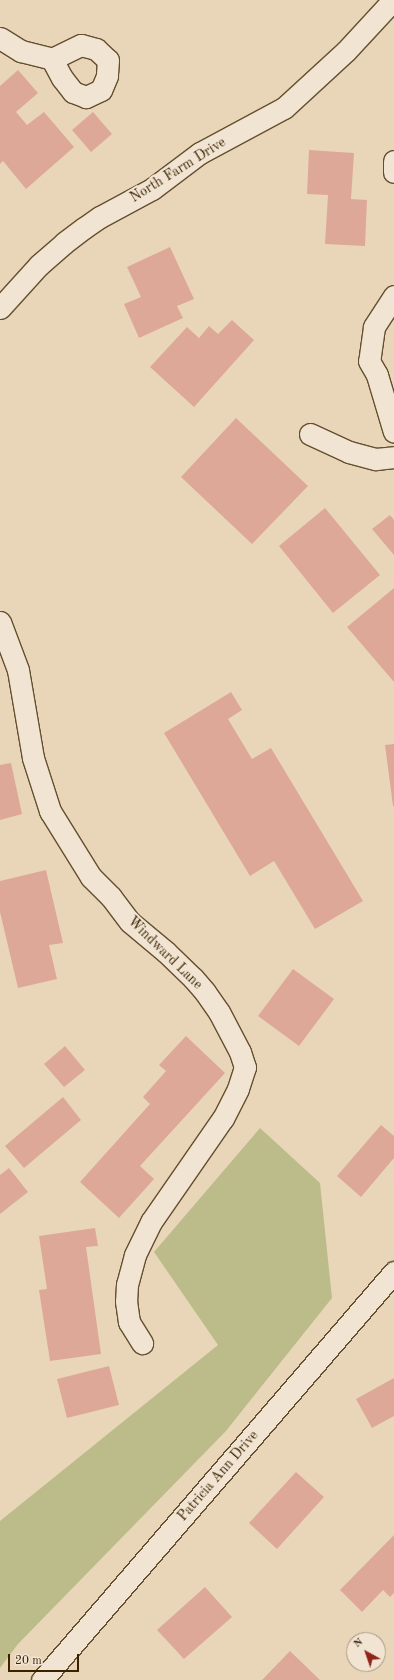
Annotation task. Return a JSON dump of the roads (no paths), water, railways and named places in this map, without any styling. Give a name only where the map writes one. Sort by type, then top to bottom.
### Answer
[{"type":"street","name":"North Farm Drive","points":[[0,308],[39,265],[69,239],[100,217],[152,189],[200,152],[284,108],[346,51],[393,0]]},
{"type":"street","points":[[0,38],[21,51],[52,59]]},
{"type":"street","points":[[394,161],[394,172]]},
{"type":"street","points":[[394,296],[374,327],[369,361],[377,375],[394,432]]},
{"type":"street","points":[[310,434],[349,452],[369,458],[376,459],[394,457]]},
{"type":"street","name":"Windward Lane","points":[[0,622],[18,670],[32,758],[50,811],[91,877],[111,897],[130,922],[166,952],[205,992],[223,1019],[240,1052],[245,1067],[238,1089],[223,1118],[150,1222],[135,1255],[127,1284],[126,1300],[129,1322],[142,1343]]},
{"type":"street","name":"Patricia Ann Drive","points":[[42,1680],[394,1272]]}]
